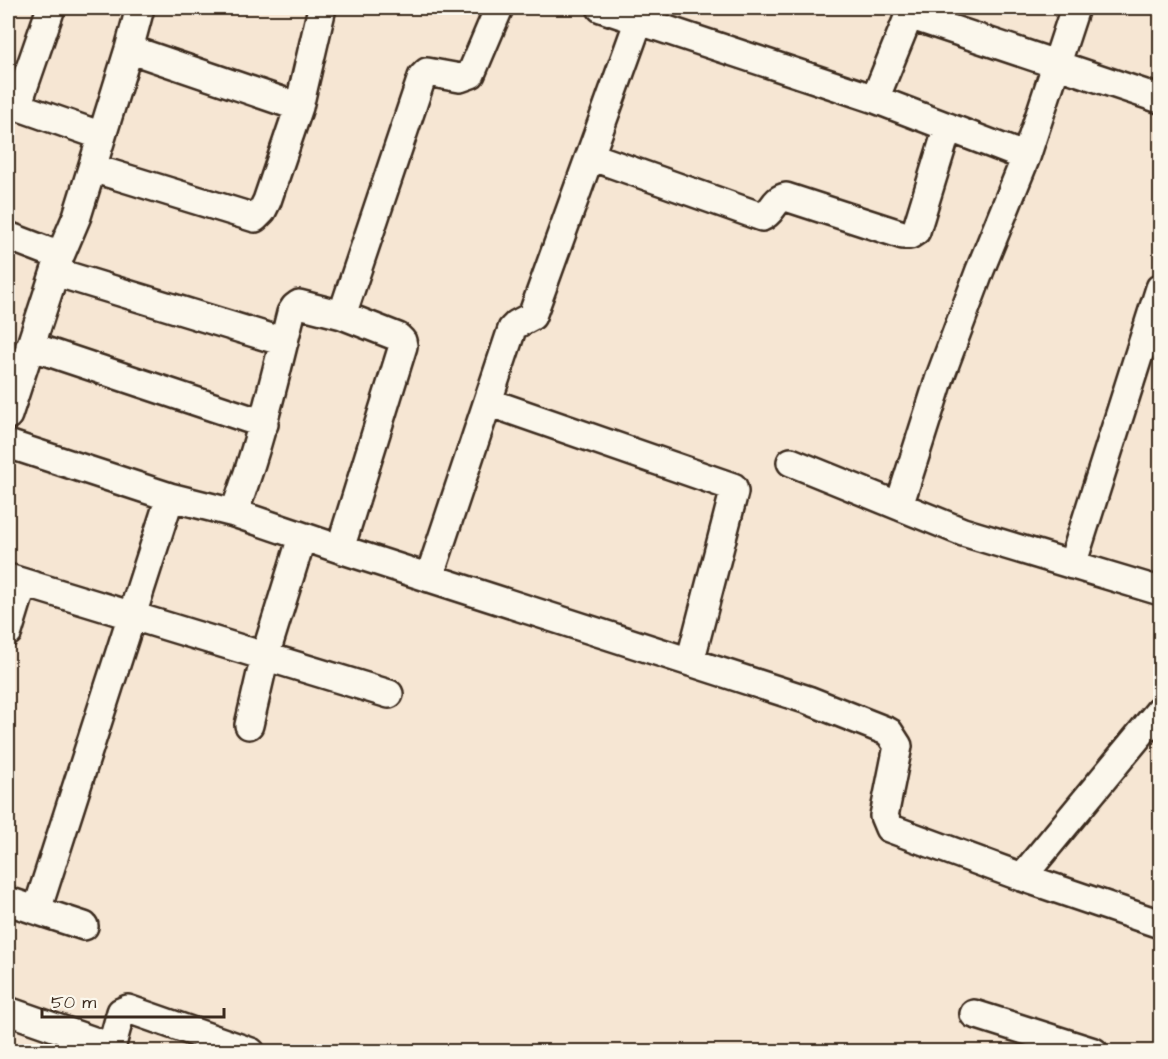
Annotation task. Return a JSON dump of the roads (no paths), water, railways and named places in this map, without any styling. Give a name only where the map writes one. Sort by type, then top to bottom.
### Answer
[{"type":"street","points":[[51,8],[12,105],[102,136]]},
{"type":"street","points":[[8,416],[57,264],[77,216],[140,8]]},
{"type":"street","points":[[92,168],[255,218],[267,201],[299,107],[322,8]]},
{"type":"street","points":[[342,315],[422,77],[427,72],[460,78],[471,74],[499,8]]},
{"type":"street","points":[[601,8],[875,99],[1026,157]]},
{"type":"street","points":[[899,506],[940,377],[1026,157],[1075,8]]},
{"type":"street","points":[[875,99],[910,11],[1055,66],[1161,99]]},
{"type":"street","points":[[429,578],[513,327],[532,316],[639,20]]},
{"type":"street","points":[[129,49],[299,107]]},
{"type":"street","points":[[590,156],[762,217],[766,216],[776,201],[786,197],[903,235],[910,235],[916,231],[948,127]]},
{"type":"street","points":[[8,236],[57,264],[284,342]]},
{"type":"street","points":[[1072,565],[1161,288]]},
{"type":"street","points":[[234,513],[264,424],[291,313],[299,304],[342,315],[398,337],[403,346],[340,549]]},
{"type":"street","points":[[30,346],[264,424]]},
{"type":"street","points":[[488,402],[733,487],[734,492],[690,662]]},
{"type":"street","points":[[8,444],[170,497],[234,513],[302,537],[808,699],[889,732],[898,746],[884,816],[889,828],[1022,877],[1161,924]]},
{"type":"street","points":[[791,462],[963,532],[1161,591]]},
{"type":"street","points":[[37,909],[170,497]]},
{"type":"street","points":[[249,725],[265,656],[302,537]]},
{"type":"street","points":[[8,632],[15,581],[389,694]]},
{"type":"street","points":[[1022,877],[1156,723]]},
{"type":"street","points":[[8,901],[84,926]]},
{"type":"street","points":[[8,1011],[111,1049],[120,1015],[128,1009],[251,1052]]},
{"type":"street","points":[[974,1014],[1038,1043],[1094,1052]]}]
